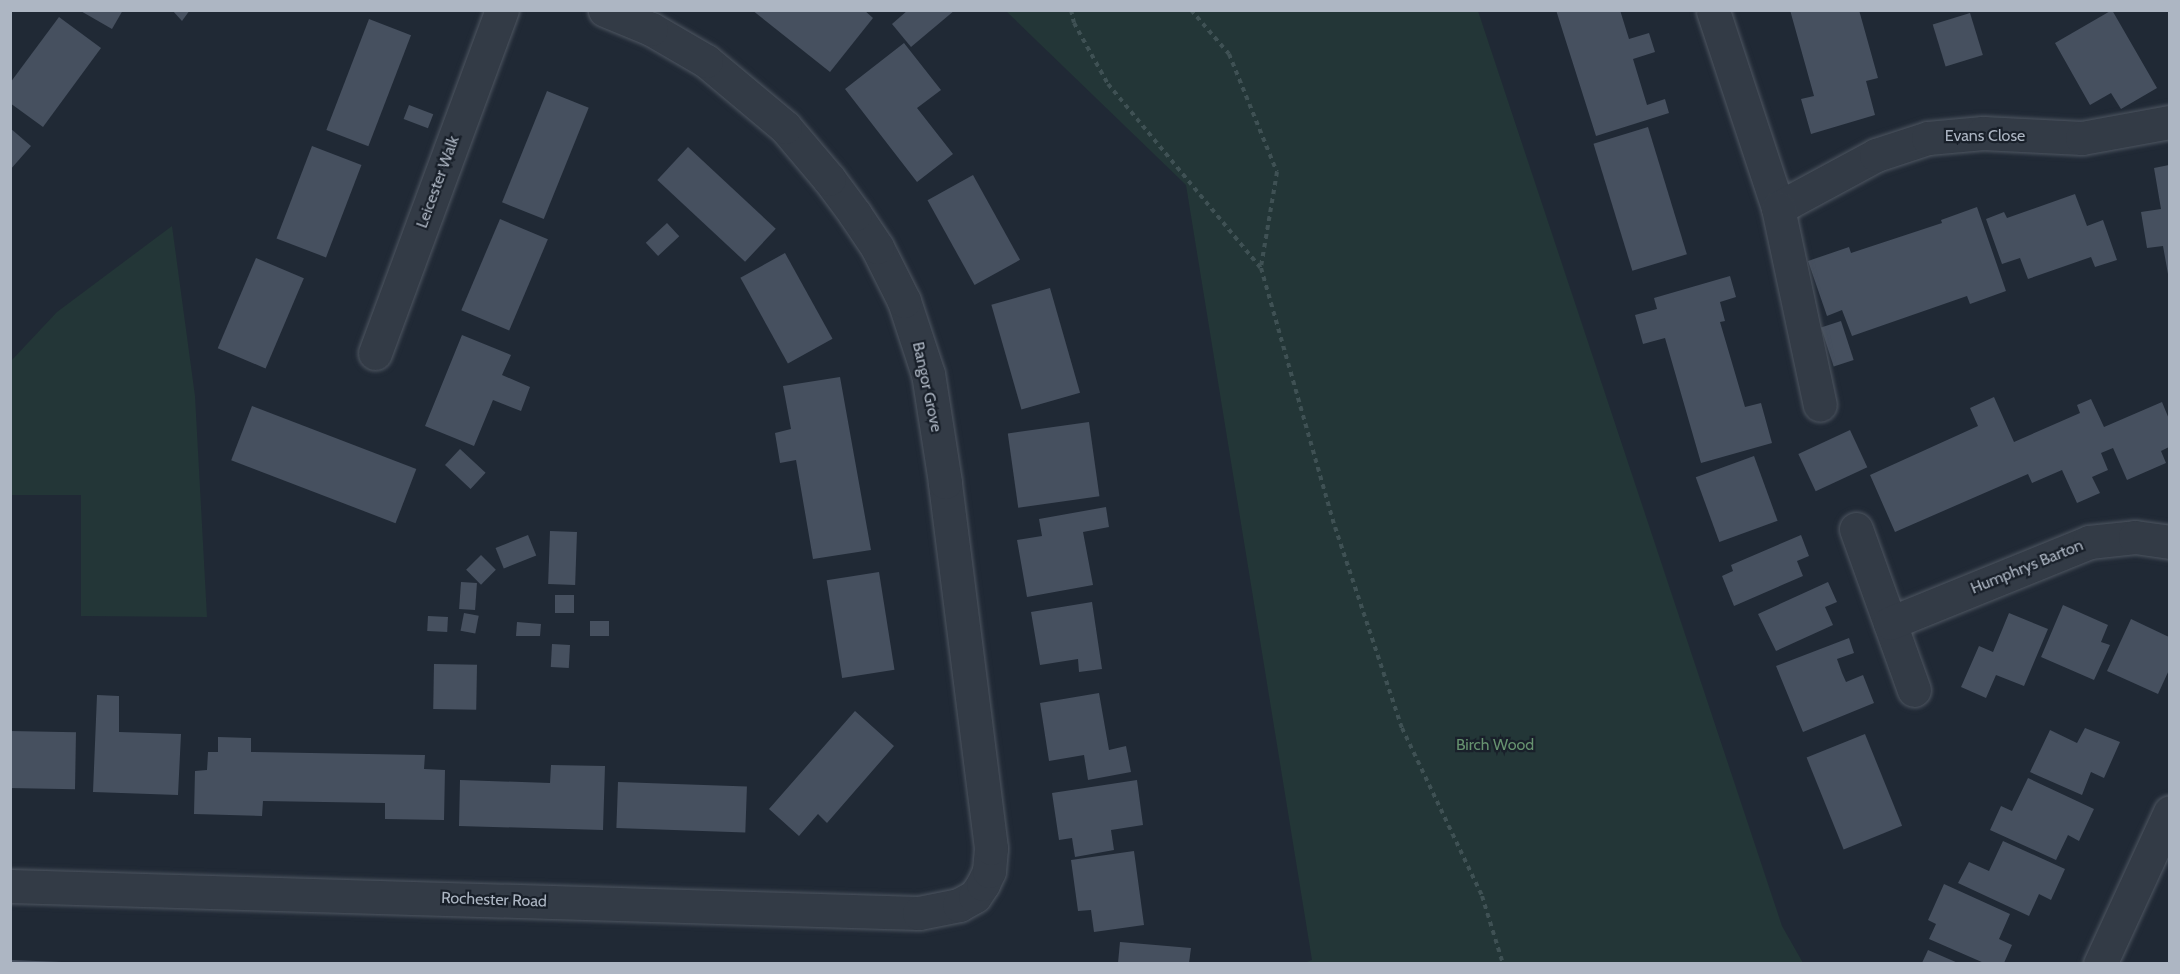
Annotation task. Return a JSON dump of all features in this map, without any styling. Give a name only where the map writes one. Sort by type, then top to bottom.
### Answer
[{"type":"street","name":"Leicester Walk","points":[[375,353],[502,10]]},
{"type":"street","name":"Bangor Grove","points":[[605,10],[651,29],[706,61],[785,127],[830,179],[861,222],[877,247],[904,301],[928,374],[945,482],[991,848],[987,878],[975,896]]},
{"type":"street","points":[[1713,11],[1778,208],[1820,405]]},
{"type":"street","name":"Evans Close","points":[[1778,208],[1876,155],[1928,138],[1983,133],[2082,138],[2169,122]]},
{"type":"street","points":[[1856,529],[1914,690]]},
{"type":"street","name":"Humphrys Barton","points":[[1890,623],[2089,542],[2135,537],[2169,542]]},
{"type":"street","points":[[2100,963],[2169,812]]},
{"type":"street","name":"Rochester Road","points":[[10,886],[919,913],[950,909],[975,896]]},
{"type":"path","points":[[1071,10],[1074,23],[1108,84],[1261,268],[1335,527],[1402,728],[1482,896],[1503,963]]},
{"type":"path","points":[[1191,10],[1229,54],[1277,171],[1261,268]]},
{"type":"green space","name":"Birch Wood","points":[[1006,11],[1478,11],[1782,926],[1803,963],[1304,963],[1312,960],[1186,185]]},
{"type":"green space","points":[[172,226],[195,396],[207,617],[81,616],[81,495],[11,495],[11,361],[57,312]]},
{"type":"building","points":[[79,10],[123,10],[112,29]]},
{"type":"building","points":[[172,10],[190,10],[182,21]]},
{"type":"building","points":[[752,10],[864,10],[873,18],[830,72]]},
{"type":"building","points":[[908,10],[955,10],[911,47],[892,24]]},
{"type":"building","points":[[1556,10],[1620,10],[1629,39],[1649,33],[1655,52],[1633,59],[1647,105],[1665,99],[1669,113],[1596,136]]},
{"type":"building","points":[[1790,10],[1859,10],[1878,78],[1866,81],[1875,115],[1811,134],[1801,99],[1814,96]]},
{"type":"building","points":[[2112,10],[2157,88],[2121,109],[2111,93],[2090,105],[2055,43]]},
{"type":"building","points":[[1970,13],[1983,55],[1946,66],[1933,24]]},
{"type":"building","points":[[59,17],[101,48],[43,127],[10,103],[10,83]]},
{"type":"building","points":[[369,19],[411,35],[368,146],[326,130]]},
{"type":"building","points":[[904,43],[941,90],[917,108],[953,154],[917,182],[845,89]]},
{"type":"building","points":[[547,91],[589,108],[544,219],[502,202]]},
{"type":"building","points":[[409,105],[433,114],[428,128],[404,119]]},
{"type":"building","points":[[1648,127],[1687,254],[1632,271],[1593,144]]},
{"type":"building","points":[[10,128],[31,146],[10,170]]},
{"type":"building","points":[[312,146],[361,165],[326,257],[277,238]]},
{"type":"building","points":[[688,147],[776,229],[745,262],[657,180]]},
{"type":"building","points":[[2169,165],[2168,274],[2163,246],[2147,248],[2141,212],[2161,209],[2154,168]]},
{"type":"building","points":[[973,175],[1020,260],[975,285],[928,200]]},
{"type":"building","points":[[2075,194],[2087,226],[2103,220],[2117,260],[2095,267],[2091,257],[2028,279],[2020,258],[2002,264],[1986,219],[2004,212],[2007,218]]},
{"type":"building","points":[[1977,207],[2006,291],[1970,304],[1967,296],[1852,336],[1842,310],[1827,316],[1808,261],[1849,247],[1851,253],[1942,223],[1941,220]]},
{"type":"building","points":[[500,219],[548,239],[509,330],[461,310]]},
{"type":"building","points":[[667,223],[679,236],[658,256],[646,243]]},
{"type":"building","points":[[785,253],[833,339],[788,363],[740,278]]},
{"type":"building","points":[[256,258],[304,278],[266,369],[218,348]]},
{"type":"building","points":[[1730,276],[1736,297],[1720,302],[1725,321],[1720,322],[1745,407],[1761,403],[1772,443],[1701,463],[1665,338],[1643,344],[1635,315],[1657,309],[1654,298]]},
{"type":"building","points":[[1050,288],[1080,393],[1021,410],[991,305]]},
{"type":"building","points":[[1841,321],[1854,360],[1834,366],[1821,327]]},
{"type":"building","points":[[462,335],[511,355],[502,375],[530,387],[521,411],[493,400],[474,446],[425,426]]},
{"type":"building","points":[[840,377],[871,550],[813,559],[796,460],[780,463],[775,433],[791,429],[783,386]]},
{"type":"building","points":[[1994,397],[2014,442],[2080,413],[2077,405],[2091,399],[2104,427],[2162,402],[2169,419],[2169,447],[2161,451],[2166,463],[2127,480],[2113,448],[2101,453],[2108,470],[2092,477],[2100,493],[2077,503],[2062,470],[2032,483],[2028,474],[1895,532],[1870,475],[1978,426],[1970,408]]},
{"type":"building","points":[[252,406],[416,469],[396,523],[231,460]]},
{"type":"building","points":[[1089,422],[1099,496],[1018,508],[1008,433]]},
{"type":"building","points":[[1850,430],[1867,467],[1816,491],[1798,454]]},
{"type":"building","points":[[460,449],[486,473],[471,489],[445,465]]},
{"type":"building","points":[[1754,456],[1778,521],[1719,542],[1696,477]]},
{"type":"building","points":[[1106,507],[1109,527],[1083,532],[1093,585],[1027,597],[1017,540],[1042,536],[1039,519]]},
{"type":"building","points":[[550,531],[577,532],[575,585],[548,584]]},
{"type":"building","points":[[528,535],[536,555],[504,569],[496,548]]},
{"type":"building","points":[[1801,535],[1809,556],[1797,561],[1803,576],[1734,606],[1722,576],[1733,571],[1731,565]]},
{"type":"building","points":[[481,555],[496,570],[481,585],[466,570]]},
{"type":"building","points":[[879,572],[894,670],[842,678],[827,580]]},
{"type":"building","points":[[461,582],[477,583],[475,610],[459,609]]},
{"type":"building","points":[[1828,582],[1837,602],[1825,607],[1833,625],[1776,651],[1758,614]]},
{"type":"building","points":[[555,595],[574,595],[574,613],[555,613]]},
{"type":"building","points":[[1092,602],[1102,669],[1079,672],[1078,659],[1040,665],[1031,612]]},
{"type":"building","points":[[2063,605],[2108,625],[2101,642],[2110,645],[2094,680],[2041,657]]},
{"type":"building","points":[[464,613],[479,616],[475,634],[461,631]]},
{"type":"building","points":[[2009,613],[2048,629],[2024,686],[1996,675],[1986,698],[1961,687],[1979,646],[1993,652]]},
{"type":"building","points":[[428,616],[448,617],[447,632],[427,631]]},
{"type":"building","points":[[2131,619],[2169,637],[2169,670],[2158,694],[2107,671]]},
{"type":"building","points":[[590,621],[609,621],[609,636],[590,636]]},
{"type":"building","points":[[517,622],[541,624],[540,636],[516,636]]},
{"type":"building","points":[[1849,638],[1854,653],[1837,659],[1842,673],[1846,682],[1863,675],[1874,703],[1803,732],[1776,666]]},
{"type":"building","points":[[552,644],[570,645],[569,668],[551,667]]},
{"type":"building","points":[[434,664],[477,665],[476,710],[433,709]]},
{"type":"building","points":[[1099,693],[1109,750],[1126,746],[1131,772],[1088,780],[1084,755],[1049,761],[1040,703]]},
{"type":"building","points":[[97,695],[119,696],[119,732],[181,734],[178,795],[93,792]]},
{"type":"building","points":[[855,711],[894,746],[827,823],[818,814],[799,836],[769,809]]},
{"type":"building","points":[[2085,728],[2120,742],[2104,778],[2091,772],[2082,795],[2030,772],[2050,730],[2077,743]]},
{"type":"building","points":[[10,731],[76,732],[75,789],[10,788]]},
{"type":"building","points":[[1865,734],[1902,826],[1844,849],[1807,758]]},
{"type":"building","points":[[218,737],[251,738],[251,752],[425,755],[424,769],[445,770],[444,820],[385,819],[385,803],[263,801],[262,816],[194,814],[195,771],[207,770],[208,752],[218,752]]},
{"type":"building","points":[[551,765],[605,766],[603,830],[459,826],[460,780],[550,783]]},
{"type":"building","points":[[2028,778],[2094,809],[2079,841],[2068,835],[2056,860],[1990,830],[2001,806],[2012,811]]},
{"type":"building","points":[[1137,780],[1143,825],[1111,830],[1114,850],[1075,857],[1072,838],[1059,840],[1052,793]]},
{"type":"building","points":[[618,782],[747,787],[745,832],[616,828]]},
{"type":"building","points":[[2003,841],[2065,869],[2051,900],[2039,894],[2029,916],[1958,883],[1969,862],[1989,871]]},
{"type":"building","points":[[1134,851],[1144,925],[1094,932],[1091,910],[1078,911],[1071,860]]},
{"type":"building","points":[[1944,884],[2010,914],[1999,939],[2012,945],[2004,963],[1984,963],[1929,939],[1936,924],[1928,920]]},
{"type":"building","points":[[1120,942],[1191,948],[1189,963],[1118,963]]},
{"type":"building","points":[[1928,950],[1958,963],[1922,963]]},
{"type":"building","points":[[10,960],[62,962],[62,963],[10,963]]}]
